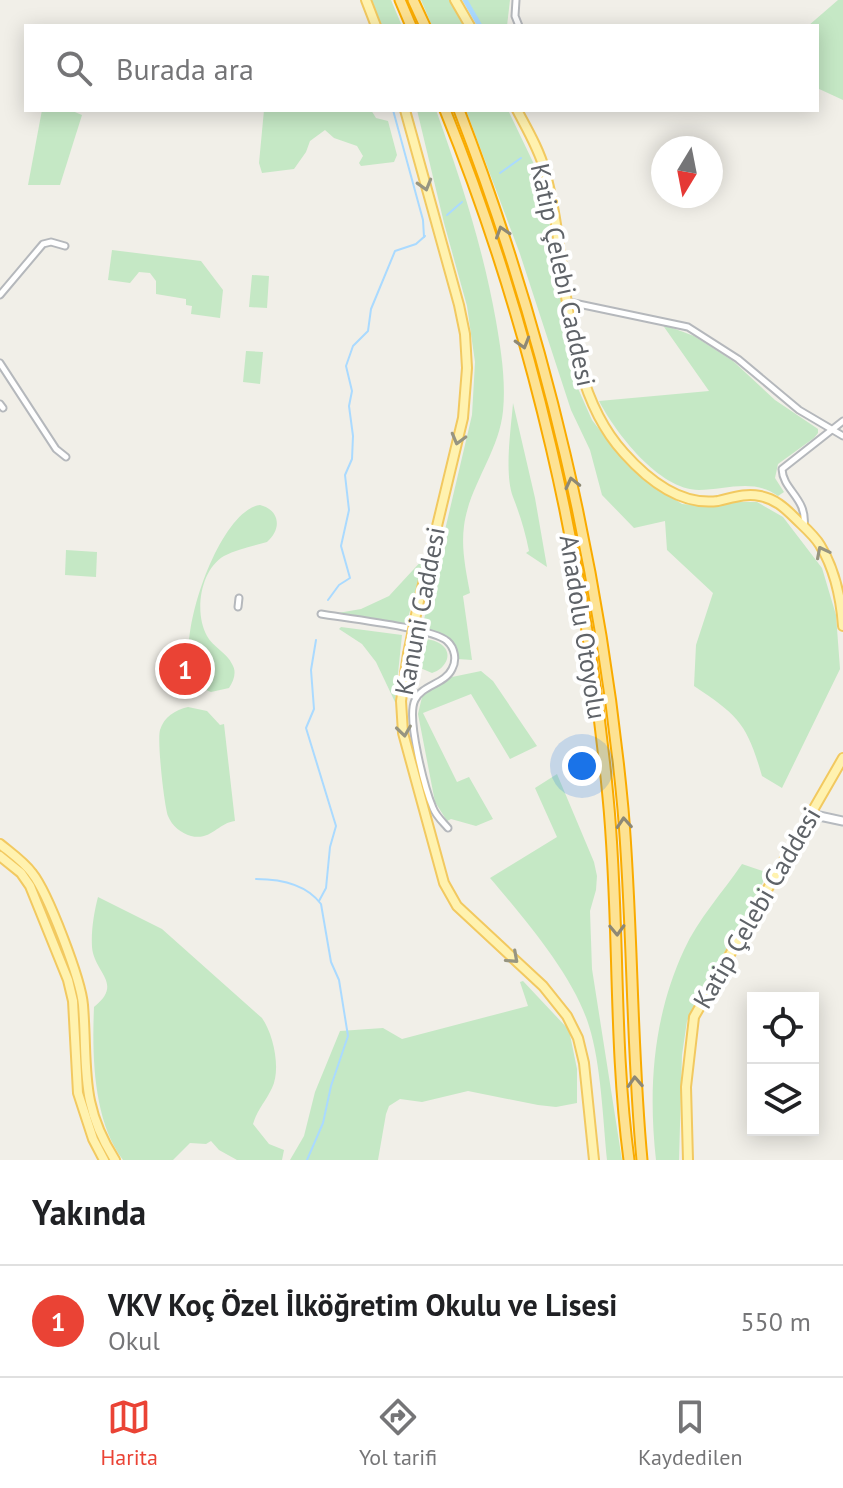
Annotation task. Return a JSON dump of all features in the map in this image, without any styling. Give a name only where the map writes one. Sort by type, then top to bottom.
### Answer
[{"type":"highway","points":[[400,0],[410,24]]},
{"type":"highway","points":[[413,0],[424,24]]},
{"type":"highway","name":"Anadolu Otoyolu","points":[[446,112],[484,216],[538,398],[586,630],[604,752],[611,827],[629,1160]]},
{"type":"highway","name":"Anadolu Otoyolu","points":[[460,112],[504,236],[536,344],[572,482],[591,577],[623,809],[636,1096],[642,1160]]},
{"type":"main road","points":[[366,0],[375,24]]},
{"type":"main road","points":[[455,0],[469,24]]},
{"type":"main road","name":"Kanuni Caddesi","points":[[406,112],[459,305],[467,368],[463,418],[408,654],[401,701],[403,733],[444,883],[457,906],[543,986],[567,1016],[578,1038],[584,1063],[594,1160]]},
{"type":"main road","name":"Katip Çelebi Caddesi","points":[[518,112],[544,166],[581,375],[596,414],[624,454],[659,484],[686,499],[702,502],[759,495],[781,504],[819,544],[834,577],[843,626]]},
{"type":"main road","name":"Katip Çelebi Caddesi","points":[[688,1160],[686,1087],[694,1017],[843,758]]},
{"type":"main road","points":[[0,844],[24,864],[38,881],[72,966],[82,1000],[87,1095],[100,1132],[115,1160]]},
{"type":"main road","points":[[0,856],[21,873],[30,886],[68,980],[73,1001],[78,1093],[93,1139],[104,1160]]},
{"type":"street","points":[[516,0],[515,16],[518,24]]},
{"type":"street","points":[[0,295],[43,244],[51,242],[65,246]]},
{"type":"street","points":[[569,302],[688,327],[732,354],[789,402],[843,436]]},
{"type":"street","points":[[0,363],[56,449],[66,457]]},
{"type":"street","points":[[804,527],[802,506],[782,477],[782,469],[843,421]]},
{"type":"street","points":[[238,607],[239,598]]},
{"type":"street","points":[[321,614],[429,633],[446,639],[453,650],[452,669],[441,681],[419,694],[412,709],[417,752],[433,810],[448,828]]},
{"type":"street","points":[[810,814],[843,821]]},
{"type":"green space","points":[[372,0],[391,0],[401,24],[380,24]]},
{"type":"green space","points":[[421,0],[450,0],[463,24],[431,24]]},
{"type":"green space","points":[[463,0],[510,0],[507,24],[477,24]]},
{"type":"green space","points":[[838,0],[843,0],[843,100],[819,89],[819,24],[810,24]]},
{"type":"green space","points":[[42,112],[75,112],[82,115],[60,185],[28,185]]},
{"type":"green space","points":[[264,112],[372,112],[376,118],[388,121],[397,155],[394,162],[361,166],[359,163],[363,156],[357,146],[334,138],[325,130],[310,141],[294,169],[262,173],[259,163]]},
{"type":"green space","points":[[417,112],[437,112],[454,162],[485,267],[502,366],[504,400],[500,426],[467,511],[463,535],[470,593],[463,596],[472,660],[458,659],[448,637],[422,628],[472,415],[475,362],[467,306]]},
{"type":"green space","points":[[467,112],[509,112],[543,183],[576,384],[592,420],[616,451],[648,482],[682,504],[705,506],[757,502],[783,517],[822,568],[836,615],[840,669],[782,788],[762,776],[751,744],[739,723],[722,705],[694,686],[696,645],[713,593],[667,550],[665,521],[634,528],[602,495],[590,450],[571,410],[520,254]]},
{"type":"green space","points":[[112,250],[201,261],[223,290],[220,318],[191,314],[192,306],[186,305],[186,299],[156,294],[156,281],[150,273],[139,272],[130,283],[108,280]]},
{"type":"green space","points":[[252,275],[269,276],[267,308],[249,307]]},
{"type":"green space","points":[[662,324],[694,336],[733,361],[775,400],[818,429],[814,438],[778,464],[775,478],[784,492],[778,496],[749,486],[699,490],[684,487],[654,470],[616,428],[599,401],[709,391]]},
{"type":"green space","points":[[246,351],[263,352],[260,384],[243,382]]},
{"type":"green space","points":[[513,403],[547,567],[526,553],[529,551],[526,537],[510,487]]},
{"type":"green space","points":[[260,505],[272,511],[277,520],[272,537],[267,542],[224,556],[209,571],[205,581],[200,604],[203,627],[207,636],[230,660],[234,670],[229,688],[211,692],[195,682],[189,665],[194,612],[203,583],[215,554],[229,530],[244,513]]},
{"type":"green space","points":[[66,550],[97,552],[96,577],[65,575]]},
{"type":"green space","points":[[425,557],[406,625],[338,613],[361,609],[389,596]]},
{"type":"green space","points":[[339,629],[402,635],[395,702],[376,662],[362,644]]},
{"type":"green space","points":[[419,638],[437,642],[447,651],[445,664],[437,671],[432,673],[418,667],[415,657]]},
{"type":"green space","points":[[481,671],[493,681],[537,746],[510,759],[471,694],[423,713],[457,782],[469,777],[493,819],[476,826],[451,819],[447,821],[435,802],[418,714],[422,697],[428,691],[452,677]]},
{"type":"green space","points":[[188,707],[207,711],[220,725],[224,724],[235,821],[198,837],[180,831],[168,816],[160,759],[159,736],[164,721]]},
{"type":"green space","points":[[557,774],[597,876],[590,911],[592,969],[622,1160],[607,1160],[596,1057],[582,1007],[547,948],[490,878],[557,837],[535,788]]},
{"type":"green space","points":[[742,864],[768,873],[687,1021],[682,1055],[679,1160],[656,1160],[653,1080],[665,1001],[690,939]]},
{"type":"green space","points":[[98,897],[162,929],[262,1018],[273,1043],[276,1072],[272,1088],[253,1124],[269,1144],[284,1150],[282,1160],[237,1160],[219,1150],[211,1141],[206,1144],[190,1143],[173,1160],[123,1160],[113,1144],[100,1107],[94,1066],[94,1007],[107,991],[92,947]]},
{"type":"green space","points":[[523,981],[569,1030],[577,1069],[577,1103],[556,1107],[468,1091],[422,1102],[400,1099],[389,1106],[386,1114],[378,1160],[290,1160],[304,1136],[315,1092],[340,1031],[383,1028],[402,1039],[528,1006],[520,982]]},
{"type":"waterway","points":[[465,0],[479,24]]},
{"type":"waterway","points":[[394,112],[423,220],[424,237]]},
{"type":"waterway","points":[[500,173],[521,158]]},
{"type":"waterway","points":[[447,215],[462,202]]},
{"type":"waterway","points":[[328,600],[339,585],[350,578],[341,546],[349,510],[345,475],[352,459],[353,436],[349,406],[352,391],[346,366],[353,346],[368,331],[371,309],[395,251],[416,244],[425,236]]},
{"type":"waterway","points":[[316,640],[311,670],[314,709],[306,728],[336,826],[330,847],[326,888],[319,901]]},
{"type":"waterway","points":[[256,879],[292,884],[308,892],[321,904],[331,962],[339,980],[348,1036],[331,1086],[323,1123],[307,1160]]},
{"type":"place","name":"VKV Koç Özel İlköğretim Okulu ve Lisesi","points":[[185,669]]}]
